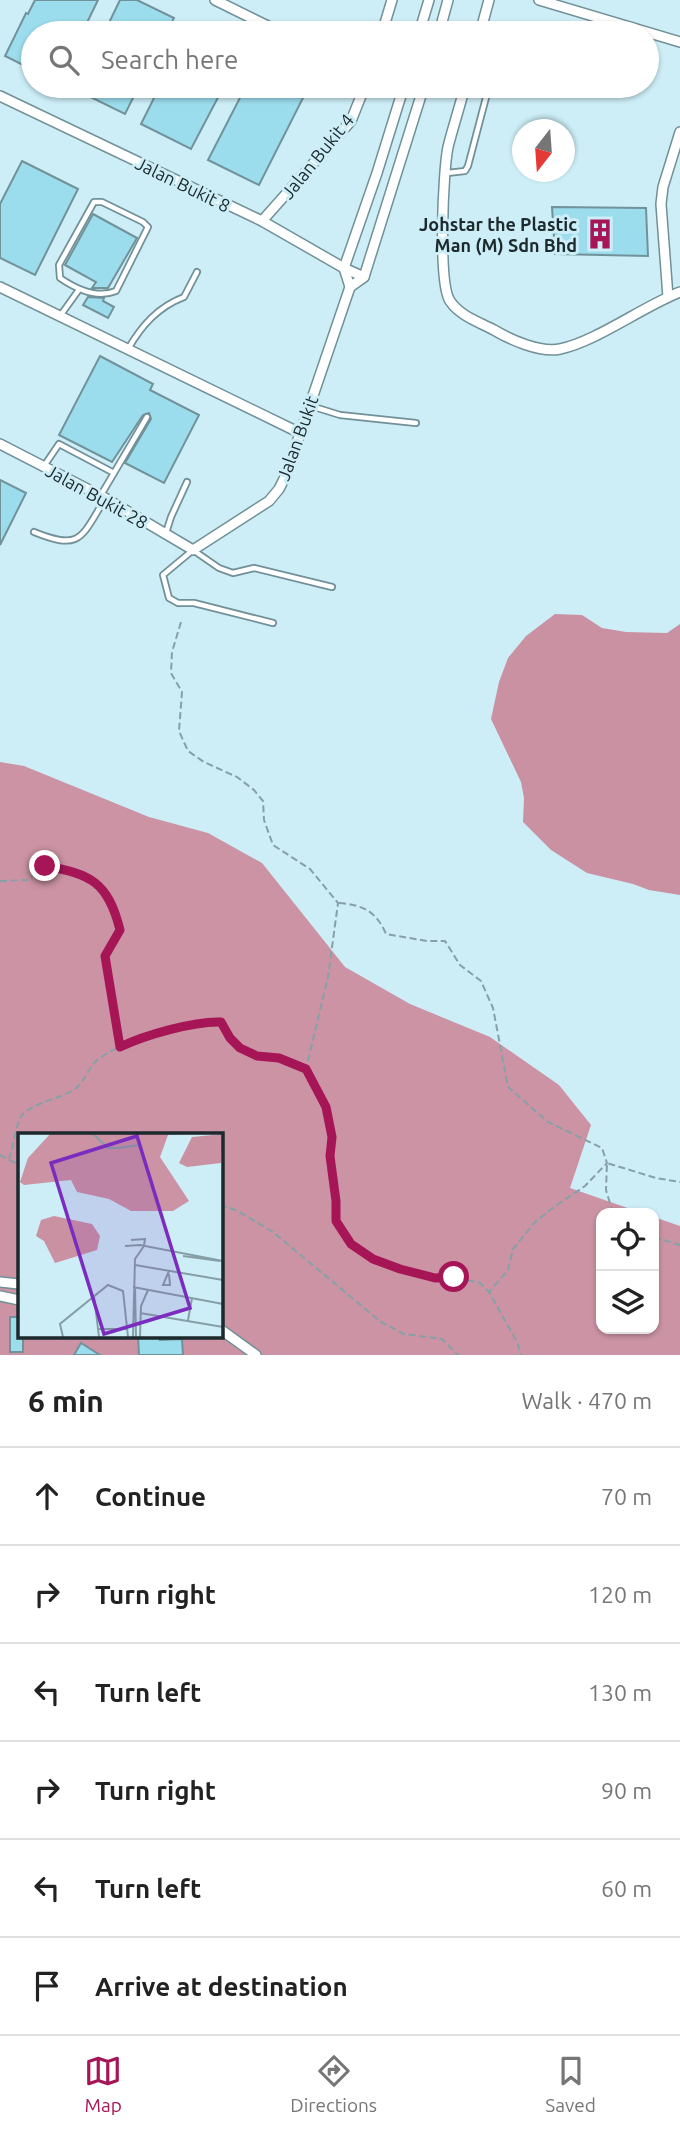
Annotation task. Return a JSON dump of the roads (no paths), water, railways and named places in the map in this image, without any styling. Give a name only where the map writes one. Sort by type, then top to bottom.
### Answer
[{"type":"street","points":[[215,0],[258,21]]},
{"type":"street","points":[[386,21],[392,0]]},
{"type":"street","points":[[423,21],[429,0]]},
{"type":"street","points":[[442,21],[448,0]]},
{"type":"street","points":[[483,21],[489,0]]},
{"type":"street","points":[[539,0],[610,21]]},
{"type":"street","points":[[659,36],[680,42]]},
{"type":"street","name":"Jalan Bukit 8","points":[[0,96],[262,221],[344,268],[364,276]]},
{"type":"street","name":"Jalan Bukit 4","points":[[262,221],[351,121],[360,98]]},
{"type":"street","points":[[400,98],[344,268],[350,287],[364,276],[420,98]]},
{"type":"street","points":[[462,98],[447,150],[444,268],[449,300],[464,315],[506,337],[538,348],[557,350],[578,343],[680,292]]},
{"type":"street","points":[[668,297],[661,204],[663,187],[680,132]]},
{"type":"street","points":[[0,286],[300,433]]},
{"type":"street","name":"Jalan Bukit","points":[[193,550],[269,501],[279,489],[350,287]]},
{"type":"street","name":"Jalan Bukit 28","points":[[0,444],[103,497],[193,550]]},
{"type":"street","points":[[0,1282],[18,1284]]},
{"type":"street","points":[[0,1296],[18,1300]]},
{"type":"street","points":[[222,1330],[256,1355]]},
{"type":"lane","points":[[446,173],[464,171],[468,166],[486,98]]},
{"type":"lane","points":[[102,202],[144,222],[148,228],[147,232],[116,291],[78,291],[60,278],[59,265],[90,205],[102,202]]},
{"type":"lane","points":[[127,349],[156,313],[171,302],[184,297],[197,272]]},
{"type":"lane","points":[[60,316],[78,291]]},
{"type":"lane","points":[[310,405],[340,415],[416,423]]},
{"type":"lane","points":[[34,532],[58,542],[75,541],[85,531],[114,473],[147,417]]},
{"type":"lane","points":[[44,466],[59,444],[114,473]]},
{"type":"lane","points":[[166,534],[187,482]]},
{"type":"lane","points":[[273,623],[194,603],[178,603],[169,598],[163,575],[193,550],[219,568],[233,573],[254,568],[332,587]]},
{"type":"place","name":"Johstar the Plastic Man (M) Sdn Bhd","points":[[600,234]]}]
